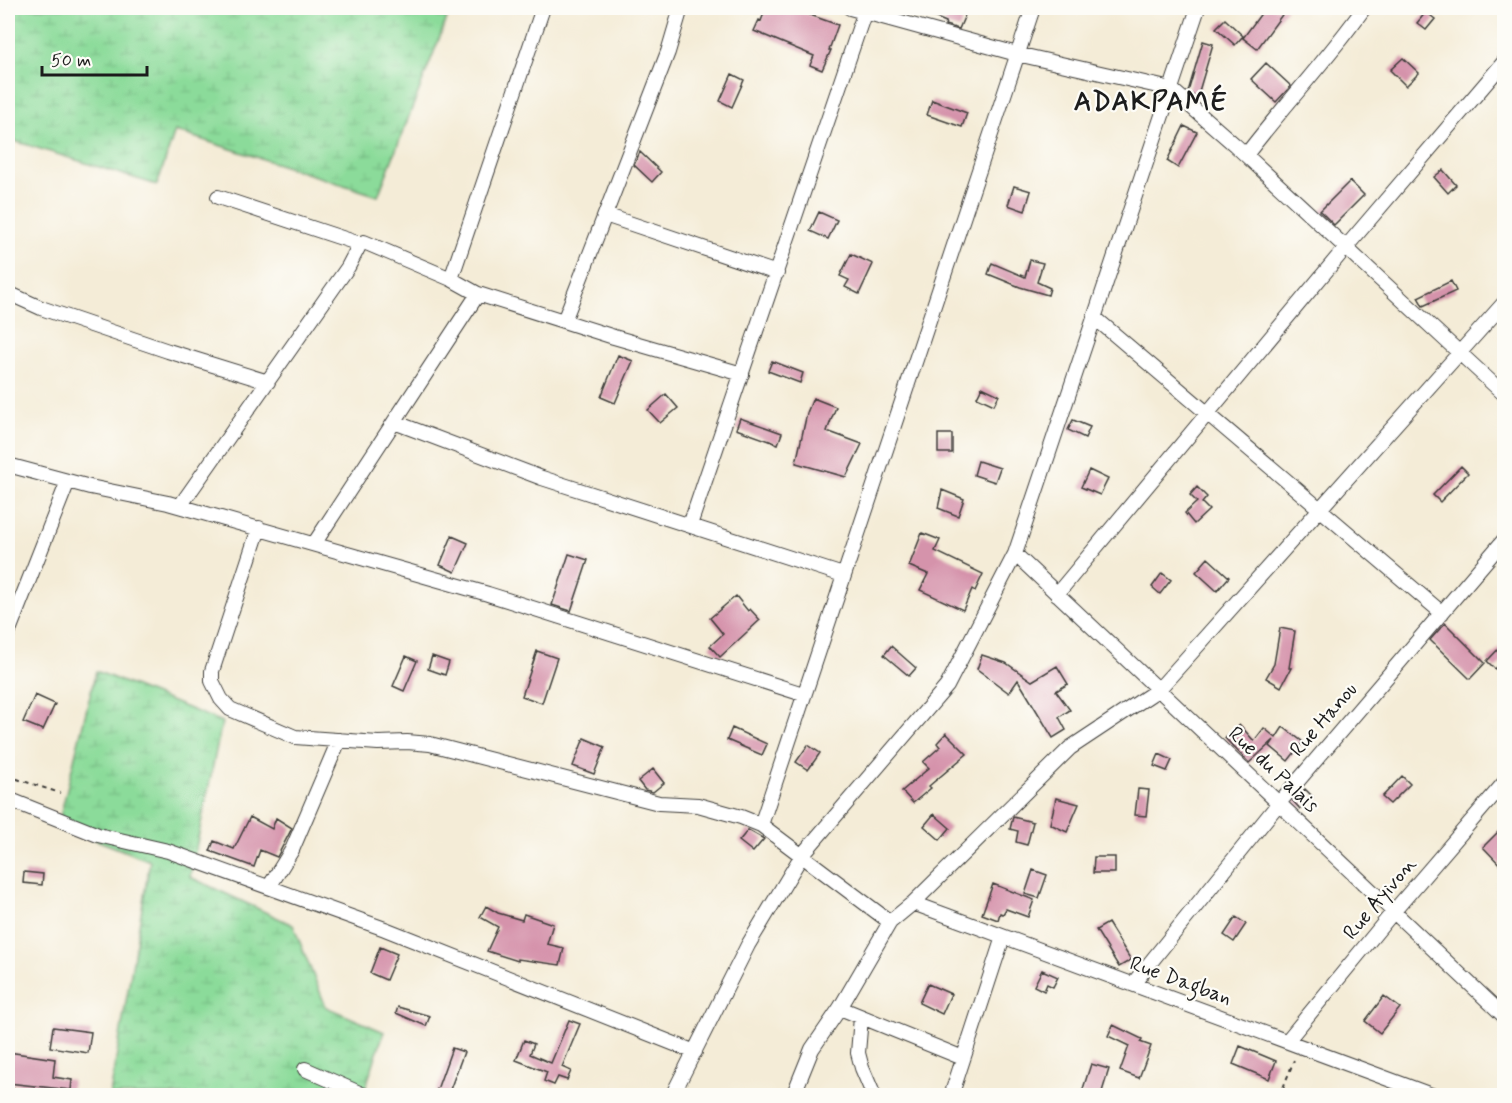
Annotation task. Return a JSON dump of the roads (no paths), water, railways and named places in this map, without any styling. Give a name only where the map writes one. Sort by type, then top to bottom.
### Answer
[{"type":"street","points":[[451,279],[543,8]]},
{"type":"street","points":[[564,321],[668,52],[681,8]]},
{"type":"street","points":[[849,8],[866,10],[1017,54],[1171,89],[1246,155],[1504,394]]},
{"type":"street","points":[[760,825],[1033,8]]},
{"type":"street","points":[[672,1095],[748,945],[802,855],[947,686],[1015,554],[1198,8]]},
{"type":"street","points":[[1246,155],[1275,117],[1305,85],[1364,8]]},
{"type":"street","points":[[690,525],[866,10]]},
{"type":"street","points":[[1058,594],[1346,247],[1504,62]]},
{"type":"street","points":[[218,197],[360,244],[366,242],[451,279],[478,294],[742,374]]},
{"type":"street","points":[[605,215],[777,273]]},
{"type":"street","points":[[180,506],[348,267],[360,244]]},
{"type":"street","points":[[8,293],[41,308],[268,382]]},
{"type":"street","points":[[314,544],[478,294]]},
{"type":"street","points":[[793,1095],[812,1049],[840,1008],[890,922],[913,903],[1070,748],[1159,689],[1504,303]]},
{"type":"street","points":[[1094,317],[1442,613]]},
{"type":"street","points":[[394,422],[542,478],[843,574]]},
{"type":"street","points":[[8,465],[180,506],[259,528],[488,594],[803,694]]},
{"type":"street","points":[[8,631],[68,481]]},
{"type":"street","points":[[259,528],[212,671],[212,681],[221,699],[230,709],[296,737],[378,744],[407,742],[430,744],[659,803],[698,805],[741,817],[760,825],[890,922]]},
{"type":"street","name":"Rue Hanou","points":[[1132,984],[1279,803],[1504,540]]},
{"type":"street","name":"Rue du Palais","points":[[1015,554],[1504,1016]]},
{"type":"street","points":[[269,887],[291,852],[339,740]]},
{"type":"street","name":"Rue Ayivon","points":[[1293,1044],[1394,911],[1504,783]]},
{"type":"street","points":[[8,799],[98,835],[168,851],[385,929],[695,1052]]},
{"type":"street","name":"Rue Dagban","points":[[913,903],[1434,1095]]},
{"type":"street","points":[[951,1095],[1004,937]]},
{"type":"street","points":[[840,1008],[963,1058]]},
{"type":"street","points":[[861,1017],[858,1053],[874,1095]]},
{"type":"street","points":[[304,1070],[366,1095]]},
{"type":"district","name":"ADAKPAMÉ","points":[[1151,101]]}]
